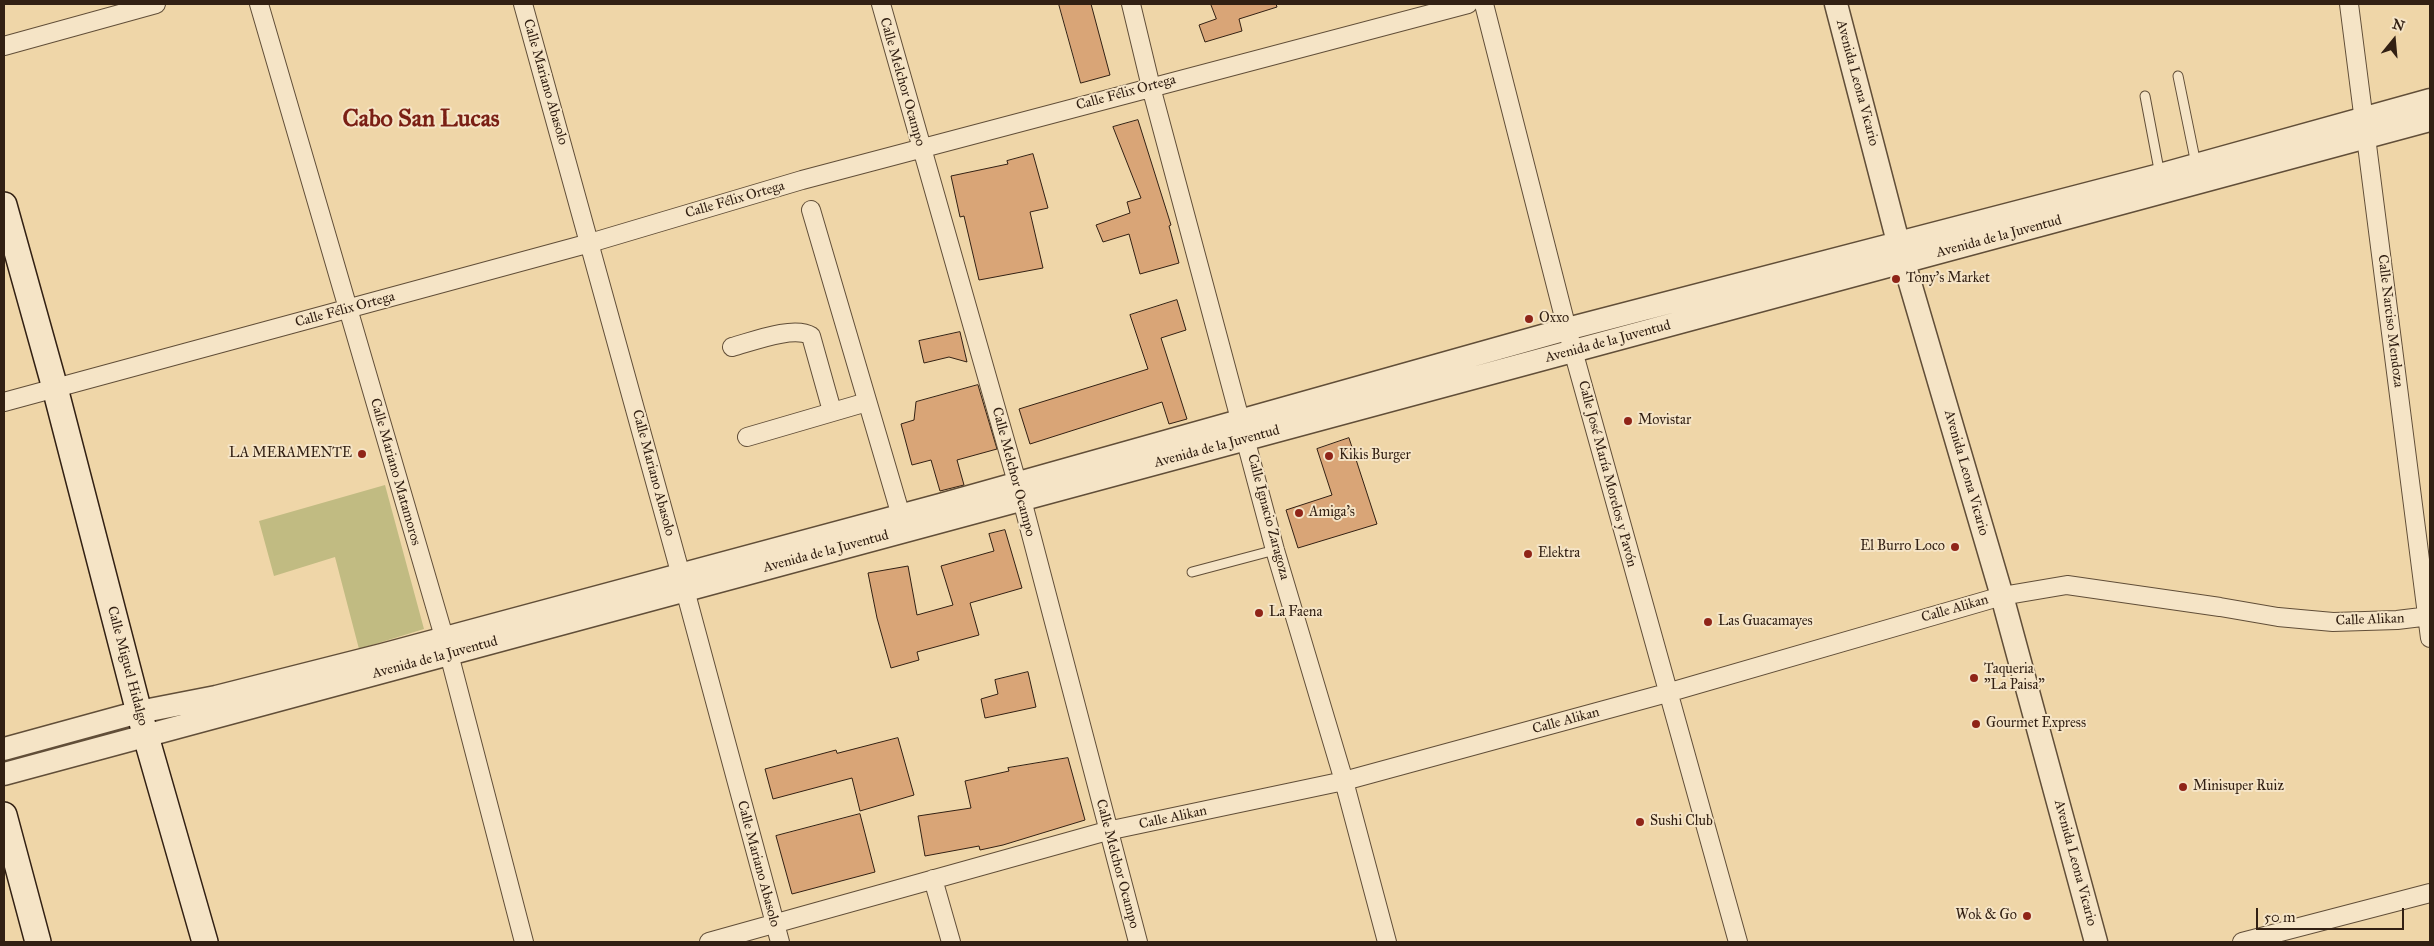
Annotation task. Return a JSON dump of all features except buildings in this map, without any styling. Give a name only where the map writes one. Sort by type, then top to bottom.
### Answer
[{"type":"main road","name":"Calle Miguel Hidalgo","points":[[4,205],[55,388],[142,724],[205,942]]},
{"type":"main road","points":[[4,815],[38,942]]},
{"type":"street","points":[[4,46],[156,4]]},
{"type":"street","name":"Calle Mariano Matamoros","points":[[259,4],[446,646],[524,942]]},
{"type":"street","name":"Calle Mariano Abasolo","points":[[523,4],[590,242],[780,942]]},
{"type":"street","name":"Calle Melchor Ocampo","points":[[880,4],[1019,491],[1107,831],[1138,942]]},
{"type":"street","name":"Calle Ignacio Zaragoza","points":[[1131,4],[1151,86],[1245,430],[1275,550],[1344,781],[1387,942]]},
{"type":"street","name":"Calle Félix Ortega","points":[[4,402],[349,309],[921,148],[1468,4]]},
{"type":"street","name":"Calle José María Morelos y Pavón","points":[[1484,4],[1567,330],[1667,694],[1738,942]]},
{"type":"street","name":"Avenida Leona Vicario","points":[[1836,4],[1901,252],[2002,596],[2096,942]]},
{"type":"street","name":"Calle Narciso Mendoza","points":[[2348,4],[2429,616],[2430,638]]},
{"type":"street","name":"Avenida de la Juventud","points":[[1245,430],[1567,330],[1901,252],[2365,127],[2430,100]]},
{"type":"street","name":"Avenida de la Juventud","points":[[4,749],[142,724],[683,583],[1245,430],[1573,351],[2196,164],[2365,127],[2430,120]]},
{"type":"street","points":[[811,210],[903,523]]},
{"type":"street","points":[[732,347],[793,332],[805,332],[811,336],[832,411]]},
{"type":"street","points":[[747,437],[867,402]]},
{"type":"street","name":"Calle Alikan","points":[[709,942],[1107,831],[1344,781],[1667,694],[2002,596],[2067,585],[2278,617],[2333,622],[2397,620],[2429,616]]},
{"type":"street","name":"Avenida de la Juventud","points":[[4,774],[142,724]]},
{"type":"street","points":[[933,879],[950,942]]},
{"type":"street","points":[[2242,942],[2430,893]]},
{"type":"lane","points":[[2178,76],[2196,164]]},
{"type":"lane","points":[[2145,96],[2160,175]]},
{"type":"lane","points":[[1192,572],[1275,550]]},
{"type":"shaded area","points":[[385,485],[424,629],[359,649],[335,557],[274,576],[259,521]]},
{"type":"place","name":"Tony's Market","points":[[1896,279]]},
{"type":"place","name":"Oxxo","points":[[1529,319]]},
{"type":"place","name":"Movistar","points":[[1628,421]]},
{"type":"place","name":"LA MERAMENTE","points":[[362,454]]},
{"type":"place","name":"Kikis Burger","points":[[1329,456]]},
{"type":"place","name":"Amiga's","points":[[1299,513]]},
{"type":"place","name":"El Burro Loco","points":[[1955,547]]},
{"type":"place","name":"Elektra","points":[[1528,554]]},
{"type":"place","name":"La Faena","points":[[1259,613]]},
{"type":"place","name":"Las Guacamayes","points":[[1708,622]]},
{"type":"place","name":"Taqueria \"La Paisa\"","points":[[1974,678]]},
{"type":"place","name":"Gourmet Express","points":[[1976,724]]},
{"type":"place","name":"Minisuper Ruiz","points":[[2183,787]]},
{"type":"place","name":"Sushi Club","points":[[1640,822]]},
{"type":"place","name":"Wok & Go","points":[[2027,916]]},
{"type":"district","name":"Cabo San Lucas","points":[[421,120]]}]
